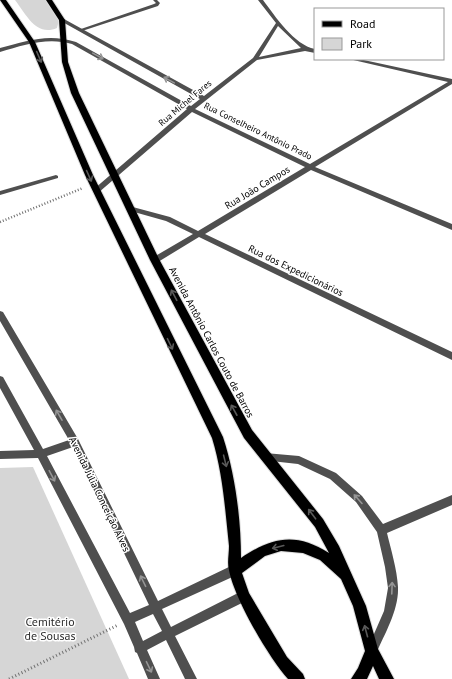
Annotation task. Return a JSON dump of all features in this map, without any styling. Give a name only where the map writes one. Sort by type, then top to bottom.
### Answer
[{"type":"main road","points":[[3,0],[32,42],[95,188],[217,437],[225,461],[229,487],[236,549],[235,570],[244,596],[282,662],[298,679]]},
{"type":"main road","points":[[49,0],[62,20]]},
{"type":"main road","name":"Avenida Antônio Carlos Couto de Barros","points":[[62,20],[65,62],[76,93],[129,208],[248,434],[319,523],[335,550],[359,606],[372,651],[387,679]]},
{"type":"main road","points":[[235,570],[262,552],[281,544],[303,547],[324,556],[348,578]]},
{"type":"main road","points":[[358,679],[363,673],[372,651]]},
{"type":"street","points":[[260,0],[285,31],[305,49]]},
{"type":"street","name":"Rua Conselheiro Antônio Prado","points":[[62,20],[80,30],[81,39]]},
{"type":"street","name":"Rua Michel Fares","points":[[95,188],[114,176],[191,109],[255,59],[278,22]]},
{"type":"street","points":[[0,50],[51,38],[63,39]]},
{"type":"street","name":"Rua Conselheiro Antônio Prado","points":[[63,39],[81,39],[204,99]]},
{"type":"street","name":"Rua Conselheiro Antônio Prado","points":[[81,39],[191,109],[310,166],[452,227]]},
{"type":"street","points":[[255,59],[305,49],[314,51]]},
{"type":"street","points":[[356,60],[452,82]]},
{"type":"street","name":"Rua João Campos","points":[[156,260],[452,82]]},
{"type":"street","name":"Rua dos Expedicionários","points":[[129,208],[168,218],[198,234],[452,356]]},
{"type":"street","name":"Avenida Júlia Conceição Alves","points":[[0,314],[75,442],[191,679]]},
{"type":"street","points":[[0,380],[41,454],[128,620],[139,648],[154,679]]},
{"type":"street","points":[[0,455],[41,454],[75,442]]},
{"type":"street","points":[[265,457],[299,460],[333,476],[359,499],[381,530],[390,567],[393,588],[389,611],[372,651]]},
{"type":"street","points":[[381,530],[452,500]]},
{"type":"street","points":[[128,620],[235,570]]},
{"type":"street","points":[[139,648],[244,596]]},
{"type":"lane","points":[[80,30],[156,5],[158,3],[155,0]]},
{"type":"lane","points":[[0,193],[56,177]]},
{"type":"path","points":[[0,222],[95,188]]},
{"type":"path","points":[[9,679],[128,620]]},
{"type":"green space","points":[[15,0],[48,0],[58,16],[57,28],[50,30],[37,27],[32,23]]},
{"type":"green space","name":"Cemitério de Sousas","points":[[33,467],[129,679],[0,679],[0,468]]}]
